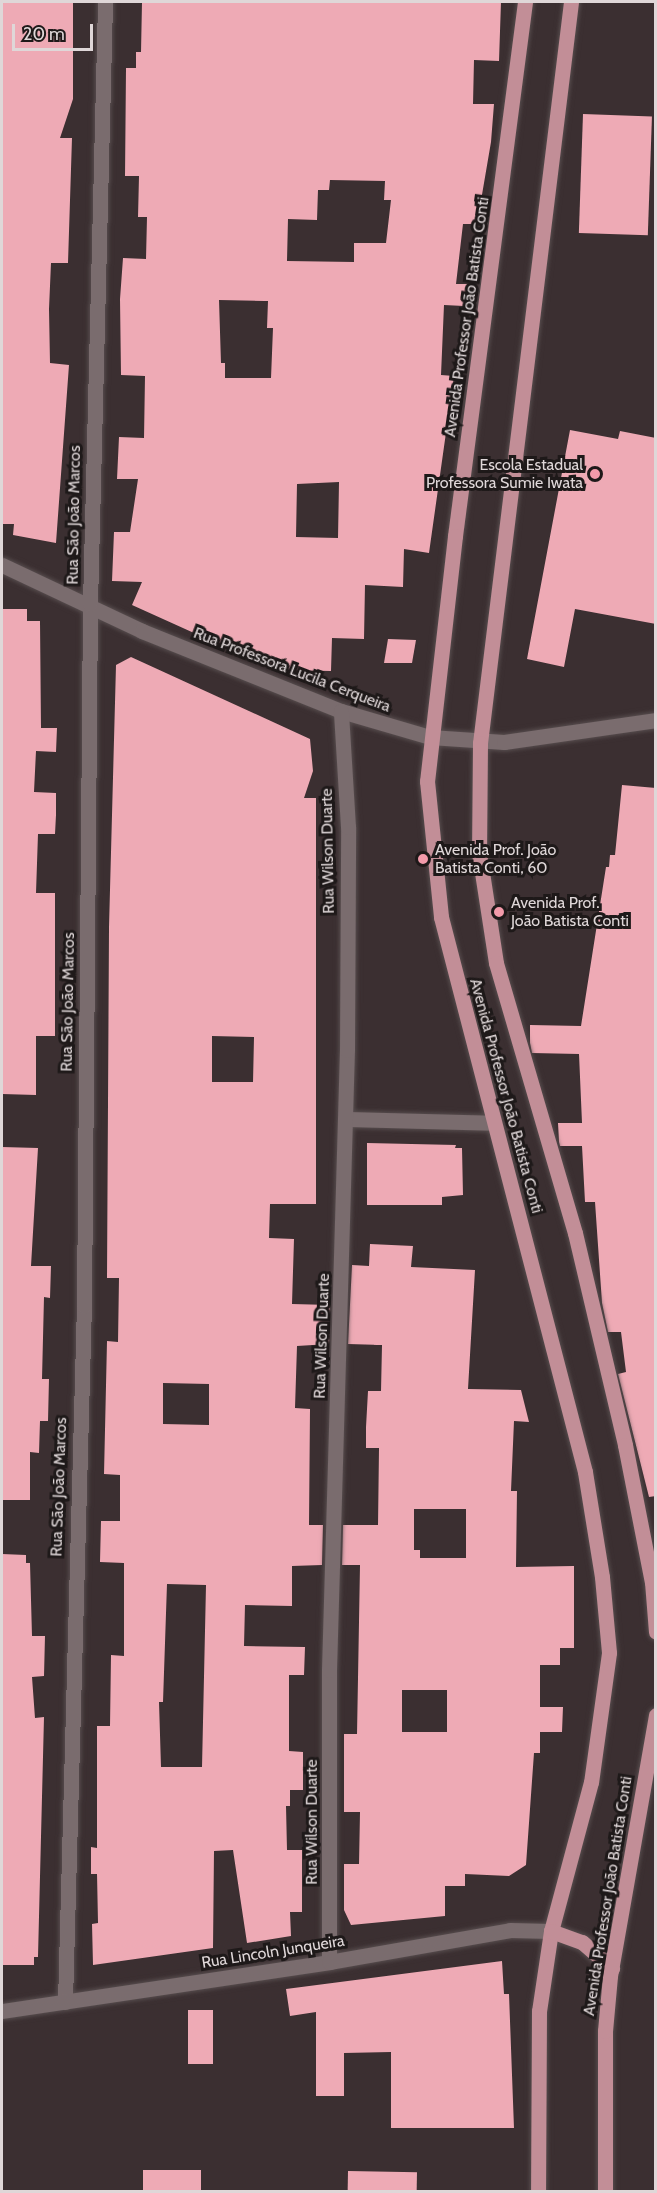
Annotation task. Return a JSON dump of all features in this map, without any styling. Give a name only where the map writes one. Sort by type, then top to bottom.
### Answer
[{"type":"main road","name":"Avenida Professor João Batista Conti","points":[[525,2],[430,737],[429,829],[441,917],[585,1472],[602,1577],[609,1653],[591,1782],[550,1931],[539,2011],[538,2192]]},
{"type":"main road","name":"Avenida Professor João Batista Conti","points":[[571,2],[480,743],[479,853],[488,931],[575,1233],[642,1527],[656,1632]]},
{"type":"main road","name":"Avenida Professor João Batista Conti","points":[[605,2192],[605,2031],[612,1968],[656,1715]]},
{"type":"main road","points":[[550,1931],[587,1946],[612,1968]]},
{"type":"street","name":"Rua São João Marcos","points":[[65,2002],[84,1306],[90,604],[105,2]]},
{"type":"street","name":"Rua Professora Lucila Cerqueira","points":[[2,566],[90,604],[142,632],[341,711],[430,737],[480,743],[573,735],[656,720]]},
{"type":"street","name":"Rua Wilson Duarte","points":[[329,1962],[329,1670],[345,1119],[348,827],[341,711]]},
{"type":"street","points":[[345,1119],[494,1123]]},
{"type":"street","name":"Rua Lincoln Junqueira","points":[[2,2011],[329,1962],[510,1930],[550,1931]]},
{"type":"building","points":[[2,2],[73,2],[73,99],[60,138],[72,138],[68,263],[51,263],[49,309],[50,363],[69,365],[56,543],[13,535],[14,524],[2,524]]},
{"type":"building","points":[[142,2],[501,2],[499,61],[474,60],[473,104],[494,104],[491,142],[477,224],[463,224],[456,284],[467,284],[464,306],[444,305],[441,375],[454,376],[429,553],[404,549],[403,587],[365,585],[364,639],[332,638],[331,671],[276,670],[132,605],[142,582],[112,581],[114,532],[130,532],[138,479],[117,479],[119,437],[144,438],[145,376],[121,375],[120,299],[123,258],[146,259],[147,217],[138,217],[139,176],[125,176],[126,68],[136,68],[136,52],[141,52]],"holes":[[[330,180],[385,181],[384,200],[391,200],[386,243],[354,243],[354,262],[287,261],[288,219],[317,220],[318,190],[329,190]],[[219,300],[268,301],[267,328],[273,328],[271,378],[225,378],[225,363],[221,363]],[[339,482],[338,538],[296,537],[297,484]]]},
{"type":"building","points":[[583,114],[652,116],[648,235],[579,233]]},
{"type":"building","points":[[570,430],[618,439],[620,431],[656,438],[656,624],[575,609],[564,667],[527,659]]},
{"type":"building","points":[[2,609],[27,609],[27,621],[40,621],[41,728],[57,728],[56,752],[36,751],[34,792],[56,793],[56,815],[55,834],[38,834],[36,893],[55,893],[55,1036],[36,1036],[36,1095],[2,1094]]},
{"type":"building","points":[[388,639],[416,640],[412,663],[384,663]]},
{"type":"building","points":[[131,657],[310,739],[313,771],[304,798],[316,798],[316,1204],[270,1204],[269,1238],[294,1239],[292,1304],[330,1305],[329,1344],[297,1346],[295,1408],[310,1409],[309,1525],[323,1525],[322,1565],[292,1566],[292,1606],[245,1605],[244,1646],[305,1647],[304,1675],[289,1675],[289,1751],[303,1752],[303,1790],[290,1790],[290,1806],[286,1806],[287,1850],[302,1850],[302,1912],[290,1912],[291,1936],[247,1943],[233,1850],[214,1851],[213,1948],[93,1965],[92,1924],[98,1923],[97,1874],[91,1874],[91,1847],[97,1848],[97,1726],[110,1726],[111,1655],[124,1656],[124,1563],[100,1562],[101,1521],[120,1521],[120,1475],[104,1474],[107,1341],[118,1342],[119,1278],[107,1278],[109,927],[116,665]],"holes":[[[212,1036],[254,1037],[253,1082],[212,1082]],[[163,1383],[209,1384],[209,1425],[163,1424]],[[167,1584],[206,1585],[202,1767],[161,1767],[159,1702],[163,1702]]]},
{"type":"building","points":[[622,785],[656,788],[656,1496],[649,1497],[618,1374],[626,1372],[621,1332],[608,1332],[602,1303],[595,1202],[585,1202],[582,1146],[560,1146],[559,1142],[558,1123],[582,1123],[579,1054],[532,1053],[530,1043],[530,1025],[581,1026],[606,867],[609,867],[610,855],[615,855]]},
{"type":"building","points":[[367,1143],[456,1145],[455,1148],[462,1148],[463,1195],[442,1197],[442,1205],[367,1205]]},
{"type":"building","points":[[2,1147],[38,1148],[31,1266],[51,1266],[50,1298],[44,1297],[42,1379],[49,1379],[48,1421],[40,1421],[39,1453],[30,1452],[30,1500],[2,1500]]},
{"type":"building","points":[[370,1244],[413,1246],[411,1267],[475,1270],[468,1389],[521,1390],[529,1422],[514,1421],[511,1491],[517,1491],[516,1567],[574,1566],[574,1648],[560,1648],[560,1665],[540,1665],[540,1707],[563,1707],[562,1732],[540,1732],[540,1753],[534,1753],[526,1865],[509,1876],[465,1874],[465,1886],[445,1886],[445,1916],[351,1925],[344,1910],[344,1864],[359,1864],[360,1812],[344,1812],[344,1734],[357,1734],[360,1565],[342,1565],[343,1525],[378,1525],[379,1448],[366,1448],[366,1427],[368,1391],[381,1391],[382,1345],[348,1344],[352,1265],[369,1266]],"holes":[[[414,1509],[466,1509],[466,1558],[420,1558],[420,1550],[414,1550]],[[402,1690],[447,1690],[447,1732],[402,1732]]]},
{"type":"building","points":[[2,1554],[26,1555],[26,1563],[30,1563],[32,1636],[45,1636],[44,1676],[32,1677],[35,1718],[44,1717],[38,1957],[34,1957],[34,1965],[2,1965]]},
{"type":"building","points":[[502,1961],[504,1994],[509,1994],[514,2128],[391,2128],[391,2052],[344,2053],[344,2096],[316,2096],[316,2012],[290,2016],[286,1989]]},
{"type":"building","points":[[188,2010],[213,2010],[213,2064],[188,2064]]},
{"type":"building","points":[[143,2170],[201,2170],[201,2192],[143,2192]]},
{"type":"building","points":[[348,2171],[417,2172],[417,2192],[348,2192]]},
{"type":"place","name":"Escola Estadual Professora Sumie Iwata","points":[[595,474]]},
{"type":"place","name":"Avenida Prof. João Batista Conti, 60","points":[[423,859]]},
{"type":"place","name":"Avenida Prof. João Batista Conti","points":[[499,912]]}]
